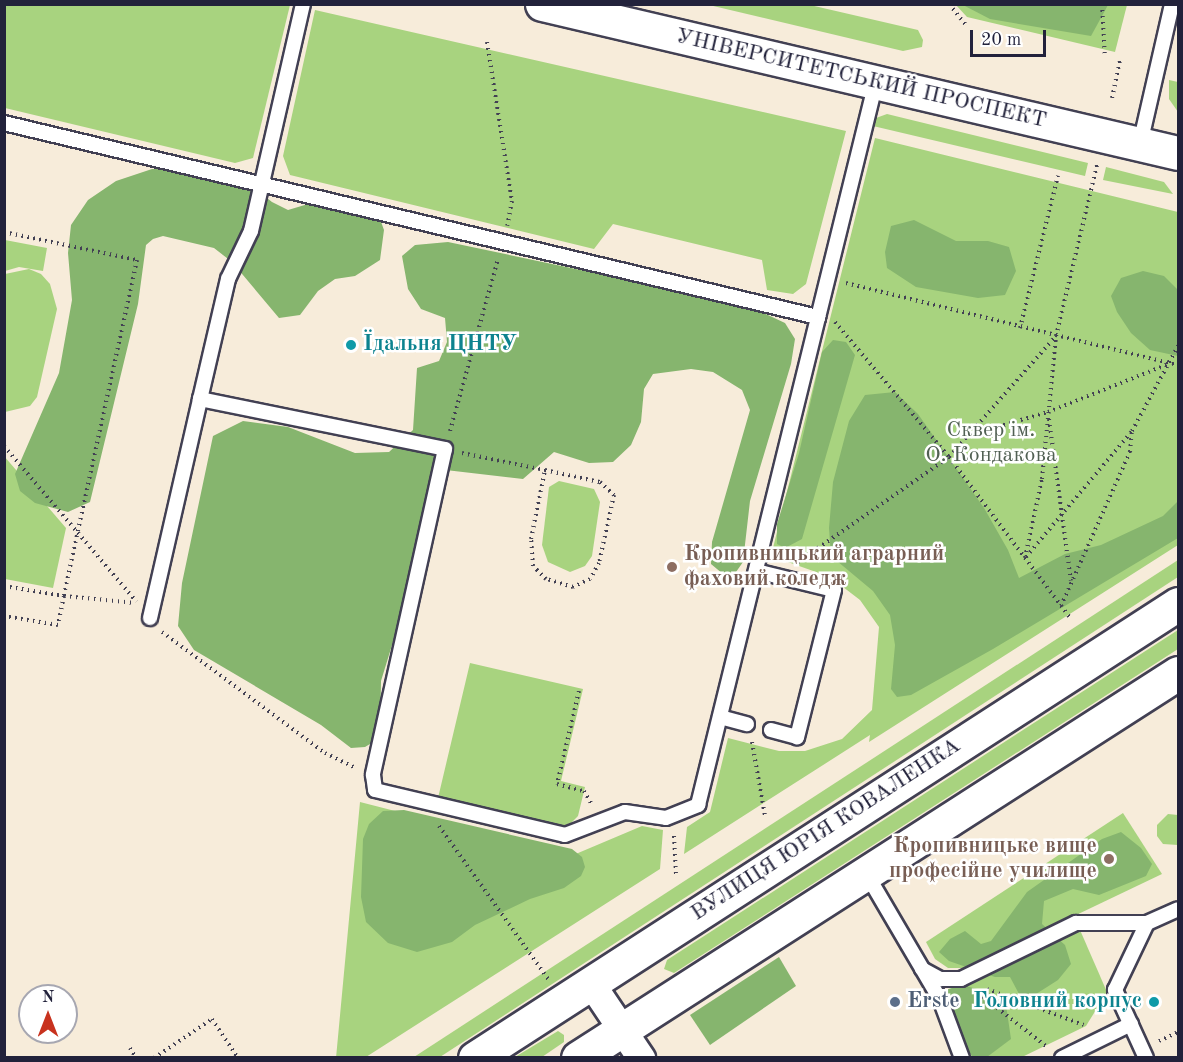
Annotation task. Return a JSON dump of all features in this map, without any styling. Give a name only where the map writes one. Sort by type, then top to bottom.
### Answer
[{"type":"main road","name":"УНІВЕРСИТЕТСЬКИЙ ПРОСПЕКТ","points":[[542,4],[1179,153]]},
{"type":"main road","name":"ВУЛИЦЯ ЮРІЯ КОВАЛЕНКА","points":[[475,1058],[1179,604]]},
{"type":"main road","points":[[578,1058],[1179,673]]},
{"type":"street","points":[[590,982],[641,1058]]},
{"type":"lane","points":[[150,618],[228,279],[251,231],[303,4]]},
{"type":"lane","points":[[1140,144],[1172,4]]},
{"type":"lane","points":[[200,399],[445,449],[373,775],[375,790],[565,835],[625,812],[666,818],[698,805],[876,82]]},
{"type":"lane","points":[[4,123],[503,242],[820,311]]},
{"type":"lane","points":[[756,571],[834,590],[797,737],[771,730]]},
{"type":"lane","points":[[720,717],[747,724]]},
{"type":"lane","points":[[866,873],[940,999],[962,1058]]},
{"type":"lane","points":[[922,969],[940,979],[961,979],[1076,922],[1148,923],[1179,909]]},
{"type":"lane","points":[[1146,1058],[1115,990],[1148,923]]},
{"type":"lane","points":[[1058,1054],[1109,1035],[1131,1024]]},
{"type":"path","points":[[949,4],[967,26]]},
{"type":"path","points":[[1102,4],[1105,57]]},
{"type":"path","points":[[487,42],[512,201],[503,242],[445,449],[545,470],[600,482],[614,495],[599,563],[590,579],[573,587],[546,579],[533,566],[531,539],[545,470]]},
{"type":"path","points":[[1112,98],[1120,61]]},
{"type":"path","points":[[1025,558],[1042,479],[1056,336],[1097,165]]},
{"type":"path","points":[[1020,328],[1058,176]]},
{"type":"path","points":[[4,232],[137,260],[58,625],[4,616]]},
{"type":"path","points":[[828,279],[1020,328],[1179,365]]},
{"type":"path","points":[[820,311],[949,457],[1071,619]]},
{"type":"path","points":[[778,576],[949,457],[1056,336]]},
{"type":"path","points":[[1025,558],[1132,431],[1179,346]]},
{"type":"path","points":[[969,435],[1048,412],[1170,363]]},
{"type":"path","points":[[1048,412],[1072,583]]},
{"type":"path","points":[[1061,606],[1130,452],[1132,431]]},
{"type":"path","points":[[4,446],[169,640],[325,753],[373,775]]},
{"type":"path","points":[[4,586],[64,596],[138,603]]},
{"type":"path","points":[[579,691],[557,784],[584,791],[601,821]]},
{"type":"path","points":[[747,724],[765,816]]},
{"type":"path","points":[[427,822],[438,826],[538,963]]},
{"type":"path","points":[[674,839],[676,874]]},
{"type":"path","points":[[961,979],[1109,1035]]},
{"type":"path","points":[[961,979],[1058,1054]]},
{"type":"path","points":[[154,1058],[212,1019],[238,1058]]},
{"type":"path","points":[[130,1048],[136,1058]]},
{"type":"green space","points":[[5,4],[290,5],[253,158],[235,163],[5,108]]},
{"type":"green space","points":[[709,5],[810,5],[918,30],[923,40],[922,47],[903,51]]},
{"type":"green space","points":[[956,5],[1127,5],[1115,52],[967,17]]},
{"type":"green space","points":[[963,5],[1108,5],[1091,36],[990,19]]},
{"type":"green space","points":[[315,10],[846,131],[806,284],[793,294],[767,290],[762,260],[613,224],[594,249],[290,175],[283,156]]},
{"type":"green space","points":[[1169,80],[1178,82],[1178,112],[1169,99]]},
{"type":"green space","points":[[887,114],[1088,163],[1085,176],[873,126],[876,118]]},
{"type":"green space","name":"Сквер ім. О. Кондакова","points":[[875,138],[1178,212],[1178,545],[869,742],[870,735],[684,854],[687,827],[710,812],[728,738],[779,751],[805,751],[842,739],[872,710],[879,627],[860,600],[830,577],[771,556]]},
{"type":"green space","points":[[1106,167],[1164,182],[1173,194],[1103,180]]},
{"type":"green space","points":[[152,169],[190,169],[244,180],[272,202],[288,210],[335,196],[376,208],[384,230],[380,260],[355,276],[335,279],[318,291],[300,315],[279,318],[232,262],[214,248],[163,236],[153,239],[146,245],[138,304],[90,502],[68,512],[35,503],[20,491],[15,474],[59,373],[72,300],[68,253],[71,225],[88,200],[116,181]]},
{"type":"green space","points":[[914,220],[956,241],[988,241],[1009,247],[1016,271],[1005,295],[978,298],[916,287],[887,268],[885,252],[891,226]]},
{"type":"green space","points":[[5,240],[47,248],[43,271],[19,267],[5,271]]},
{"type":"green space","points":[[448,242],[652,285],[698,289],[744,304],[785,323],[795,339],[791,364],[750,501],[743,562],[736,572],[723,574],[711,564],[712,542],[750,410],[742,390],[713,372],[691,369],[653,374],[644,389],[641,422],[631,445],[613,462],[589,463],[554,452],[523,479],[437,469],[430,481],[411,583],[381,681],[380,738],[365,747],[351,748],[321,725],[194,650],[178,626],[182,583],[213,436],[243,421],[288,427],[355,453],[389,452],[413,430],[417,368],[439,361],[447,342],[445,318],[421,309],[408,289],[402,256],[415,245]]},
{"type":"green space","points":[[29,269],[41,274],[50,284],[57,309],[37,397],[30,406],[5,412],[5,274]]},
{"type":"green space","points":[[1143,271],[1164,276],[1178,290],[1178,356],[1150,350],[1131,333],[1117,312],[1111,296],[1121,278]]},
{"type":"green space","points":[[833,340],[846,342],[855,355],[802,539],[785,548],[777,544],[777,524],[799,453],[822,352]]},
{"type":"green space","points":[[895,392],[918,414],[984,508],[1008,550],[1019,578],[1065,554],[1101,545],[1163,516],[1178,501],[1178,538],[993,649],[911,695],[897,697],[891,689],[895,645],[890,615],[873,591],[831,556],[829,528],[833,482],[849,421],[865,395]]},
{"type":"green space","points":[[4,456],[66,528],[53,588],[5,579]]},
{"type":"green space","points":[[559,481],[594,489],[600,502],[592,556],[585,566],[570,572],[548,562],[542,545],[549,487]]},
{"type":"green space","points":[[1178,560],[1178,577],[440,1057],[414,1057]]},
{"type":"green space","points":[[1178,630],[1178,649],[674,973],[664,969],[667,960]]},
{"type":"green space","points":[[470,663],[583,689],[561,781],[585,787],[578,816],[571,823],[559,827],[438,798]]},
{"type":"green space","points":[[360,802],[571,856],[642,826],[663,830],[660,869],[366,1057],[336,1058]]},
{"type":"green space","points":[[404,810],[572,849],[582,857],[585,867],[581,876],[564,888],[530,899],[475,925],[452,942],[417,952],[388,943],[366,922],[361,897],[363,839],[369,824],[383,811]]},
{"type":"green space","points":[[1123,813],[1162,874],[965,968],[948,968],[935,959],[926,942]]},
{"type":"green space","points":[[1168,814],[1178,815],[1178,845],[1163,844],[1157,836],[1157,825]]},
{"type":"green space","points":[[1121,832],[1141,848],[1152,864],[1146,876],[1099,895],[1073,889],[1044,901],[1042,924],[1065,945],[1071,964],[1058,980],[1036,994],[1019,994],[1010,977],[995,977],[949,961],[939,952],[950,939],[965,931],[981,944],[991,941],[1027,892],[1102,839]]},
{"type":"green space","points":[[1080,930],[1107,992],[1086,1026],[1020,1058],[977,1057],[947,996]]},
{"type":"green space","points":[[779,957],[796,986],[710,1045],[690,1015]]},
{"type":"green space","points":[[962,985],[988,992],[1006,1005],[1011,1039],[987,1057],[972,1057],[948,1015],[945,990]]},
{"type":"green space","points":[[558,1031],[564,1035],[564,1042],[542,1057],[515,1057]]},
{"type":"place","name":"Їдальня ЦНТУ","points":[[351,345]]},
{"type":"place","name":"Кропивницький аграрний фаховий коледж","points":[[672,567]]},
{"type":"place","name":"Кропивницьке вище професійне училище","points":[[1109,859]]},
{"type":"place","name":"Erste","points":[[895,1002]]},
{"type":"place","name":"Головний корпус","points":[[1154,1002]]}]
